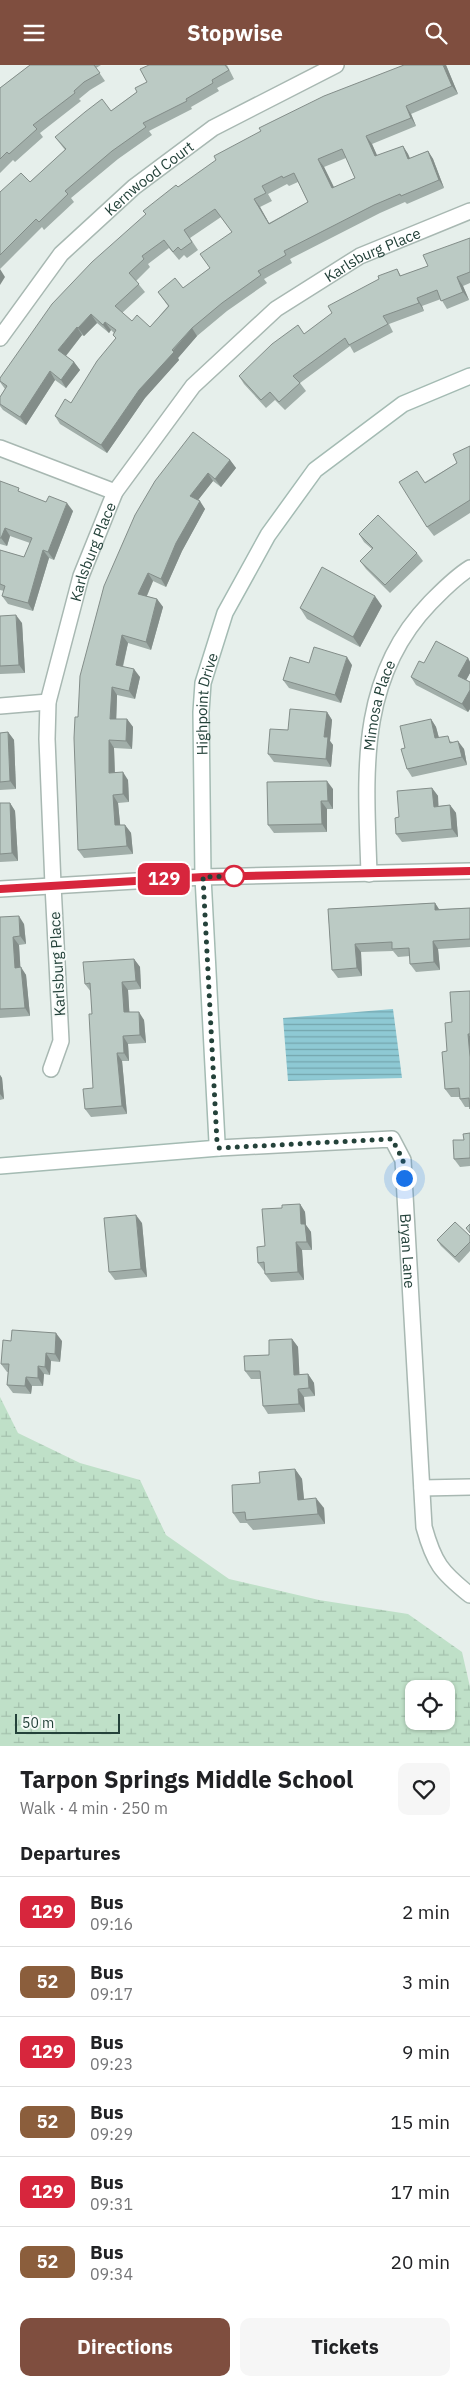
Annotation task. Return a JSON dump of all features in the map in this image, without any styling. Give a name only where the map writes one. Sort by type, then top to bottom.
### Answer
[{"type":"street","name":"Kernwood Court","points":[[0,338],[61,254],[134,187],[213,128],[336,65]]},
{"type":"street","name":"Karlsburg Place","points":[[50,1069],[61,1041],[52,885],[47,739],[48,703],[81,576],[115,492],[193,386],[276,309],[360,256],[470,211]]},
{"type":"street","name":"Highpoint Drive","points":[[219,1148],[217,1142],[203,877],[201,703],[203,683],[225,613],[268,535],[316,470],[336,452],[403,404],[470,376]]},
{"type":"street","points":[[0,448],[115,492]]},
{"type":"street","name":"Mimosa Place","points":[[370,874],[366,774],[371,718],[378,693],[389,661],[413,620],[454,578],[470,568]]},
{"type":"street","points":[[0,706],[48,703]]},
{"type":"street","points":[[0,889],[203,877],[470,871]]},
{"type":"street","name":"Bryan Lane","points":[[0,1166],[219,1148],[392,1139],[403,1160],[424,1527],[431,1553],[446,1576],[470,1595]]},
{"type":"street","points":[[422,1488],[470,1487]]},
{"type":"green space","points":[[0,1397],[18,1433],[80,1463],[140,1480],[166,1535],[229,1579],[319,1600],[408,1614],[462,1652],[470,1687],[470,1746],[0,1746]]},
{"type":"water","points":[[393,1009],[402,1078],[288,1081],[283,1018]]},
{"type":"building","points":[[30,65],[94,65],[100,73],[84,82],[74,91],[75,93],[33,125],[37,129],[9,154],[7,152],[0,159],[0,88]]},
{"type":"building","points":[[149,65],[225,65],[229,70],[212,80],[213,83],[186,99],[187,101],[143,123],[146,127],[112,151],[65,191],[68,194],[39,222],[36,219],[0,255],[0,192],[21,173],[30,182],[66,149],[55,137],[102,99],[111,111],[137,92],[135,88],[147,82],[140,69]]},
{"type":"building","points":[[404,65],[443,65],[452,86],[406,106],[411,118],[366,136],[375,156],[403,146],[408,159],[428,151],[439,180],[374,205],[284,251],[286,255],[258,271],[261,275],[222,303],[192,328],[172,350],[174,352],[139,390],[101,445],[55,416],[65,399],[71,403],[97,361],[116,338],[113,335],[116,330],[105,322],[103,325],[91,314],[77,327],[58,350],[74,362],[61,380],[50,371],[20,417],[0,404],[0,397],[7,386],[0,381],[0,378],[52,304],[92,262],[146,214],[143,211],[176,185],[178,187],[216,160],[214,156],[261,131],[259,128],[324,96]],"holes":[[[342,149],[355,178],[332,188],[318,159]],[[294,173],[308,202],[269,224],[254,199],[266,193],[262,186],[282,176],[283,178]],[[215,209],[232,232],[200,254],[210,268],[183,288],[175,278],[158,292],[169,306],[150,327],[137,315],[132,321],[115,306],[139,284],[129,273],[144,259],[142,256],[164,240],[173,252],[178,247],[181,250],[192,242],[184,230]]]},
{"type":"building","points":[[470,238],[470,272],[457,277],[463,292],[441,301],[437,290],[417,298],[419,303],[383,316],[388,324],[349,345],[345,338],[293,376],[300,383],[279,402],[270,392],[261,400],[239,376],[272,344],[298,325],[304,334],[332,313],[328,306],[379,279],[378,276],[397,269],[400,276],[428,266],[423,255]]},
{"type":"building","points":[[193,432],[230,460],[215,479],[208,473],[190,496],[200,501],[176,543],[161,579],[148,573],[138,594],[157,599],[146,642],[122,635],[116,665],[134,669],[129,691],[112,687],[110,719],[127,719],[126,741],[109,740],[109,773],[123,772],[123,794],[113,795],[115,825],[125,825],[127,846],[78,850],[75,717],[78,717],[80,676],[104,586],[135,515],[155,481]]},
{"type":"building","points":[[470,446],[470,500],[427,527],[399,482],[417,471],[425,483],[457,463],[453,454]]},
{"type":"building","points":[[0,481],[19,488],[18,491],[46,502],[49,496],[67,503],[48,552],[43,550],[28,603],[2,596],[5,586],[0,584],[0,550],[24,557],[32,538],[5,528],[0,538]]},
{"type":"building","points":[[378,515],[417,553],[385,585],[360,561],[373,548],[359,534]]},
{"type":"building","points":[[322,567],[375,596],[353,637],[300,608]]},
{"type":"building","points":[[16,615],[19,665],[0,666],[0,616]]},
{"type":"building","points":[[436,641],[468,658],[458,676],[470,682],[470,690],[462,704],[411,677],[419,661],[424,663]]},
{"type":"building","points":[[314,647],[347,657],[335,695],[283,680],[290,657],[309,663]]},
{"type":"building","points":[[290,709],[327,712],[324,737],[328,737],[326,759],[268,754],[270,729],[288,730]]},
{"type":"building","points":[[431,719],[435,738],[448,736],[450,743],[458,741],[462,757],[407,769],[401,749],[405,748],[400,726]]},
{"type":"building","points":[[8,732],[10,781],[0,782],[0,733]]},
{"type":"building","points":[[327,781],[328,801],[321,801],[322,824],[268,825],[267,782]]},
{"type":"building","points":[[432,788],[434,807],[450,805],[452,829],[396,834],[395,818],[399,817],[397,791]]},
{"type":"building","points":[[0,803],[10,803],[12,853],[0,854]]},
{"type":"building","points":[[435,903],[435,910],[470,908],[470,939],[433,941],[434,962],[410,964],[409,948],[392,949],[392,942],[355,944],[357,968],[332,970],[328,909]]},
{"type":"building","points":[[19,916],[20,936],[13,937],[15,968],[21,967],[25,1008],[0,1009],[0,917]]},
{"type":"building","points":[[134,959],[136,981],[122,982],[124,1012],[139,1012],[140,1035],[123,1036],[124,1053],[117,1053],[122,1106],[85,1109],[83,1089],[93,1088],[89,1014],[92,1014],[90,983],[85,984],[83,962]]},
{"type":"building","points":[[470,991],[470,1034],[468,1034],[470,1109],[469,1098],[460,1099],[459,1088],[445,1089],[442,1052],[447,1051],[445,1023],[452,1022],[450,992]]},
{"type":"building","points":[[470,1133],[470,1158],[454,1159],[453,1140],[464,1140],[463,1134]]},
{"type":"building","points":[[300,1204],[301,1224],[305,1224],[307,1242],[296,1242],[298,1272],[265,1274],[264,1262],[258,1263],[257,1247],[265,1246],[262,1209],[282,1208],[282,1205]]},
{"type":"building","points":[[136,1215],[141,1269],[109,1272],[104,1218]]},
{"type":"building","points":[[455,1222],[470,1236],[470,1242],[455,1257],[437,1240]]},
{"type":"building","points":[[470,1224],[470,1233],[466,1228]]},
{"type":"building","points":[[12,1330],[56,1333],[55,1354],[46,1353],[45,1367],[38,1366],[38,1378],[26,1377],[25,1386],[7,1385],[9,1364],[1,1364],[3,1340],[11,1341]]},
{"type":"building","points":[[292,1339],[294,1375],[308,1374],[309,1388],[298,1389],[299,1404],[263,1406],[260,1371],[245,1371],[244,1356],[269,1355],[269,1340]]},
{"type":"building","points":[[295,1469],[298,1500],[316,1498],[318,1514],[246,1520],[245,1512],[233,1513],[232,1485],[260,1483],[259,1472]]},
{"type":"bus line","name":"129","points":[[0,889],[203,877],[470,871]]},
{"type":"route","points":[[234,876],[240,876],[203,877],[218,1127],[217,1142],[219,1148],[392,1139],[403,1160],[404,1178]]}]
